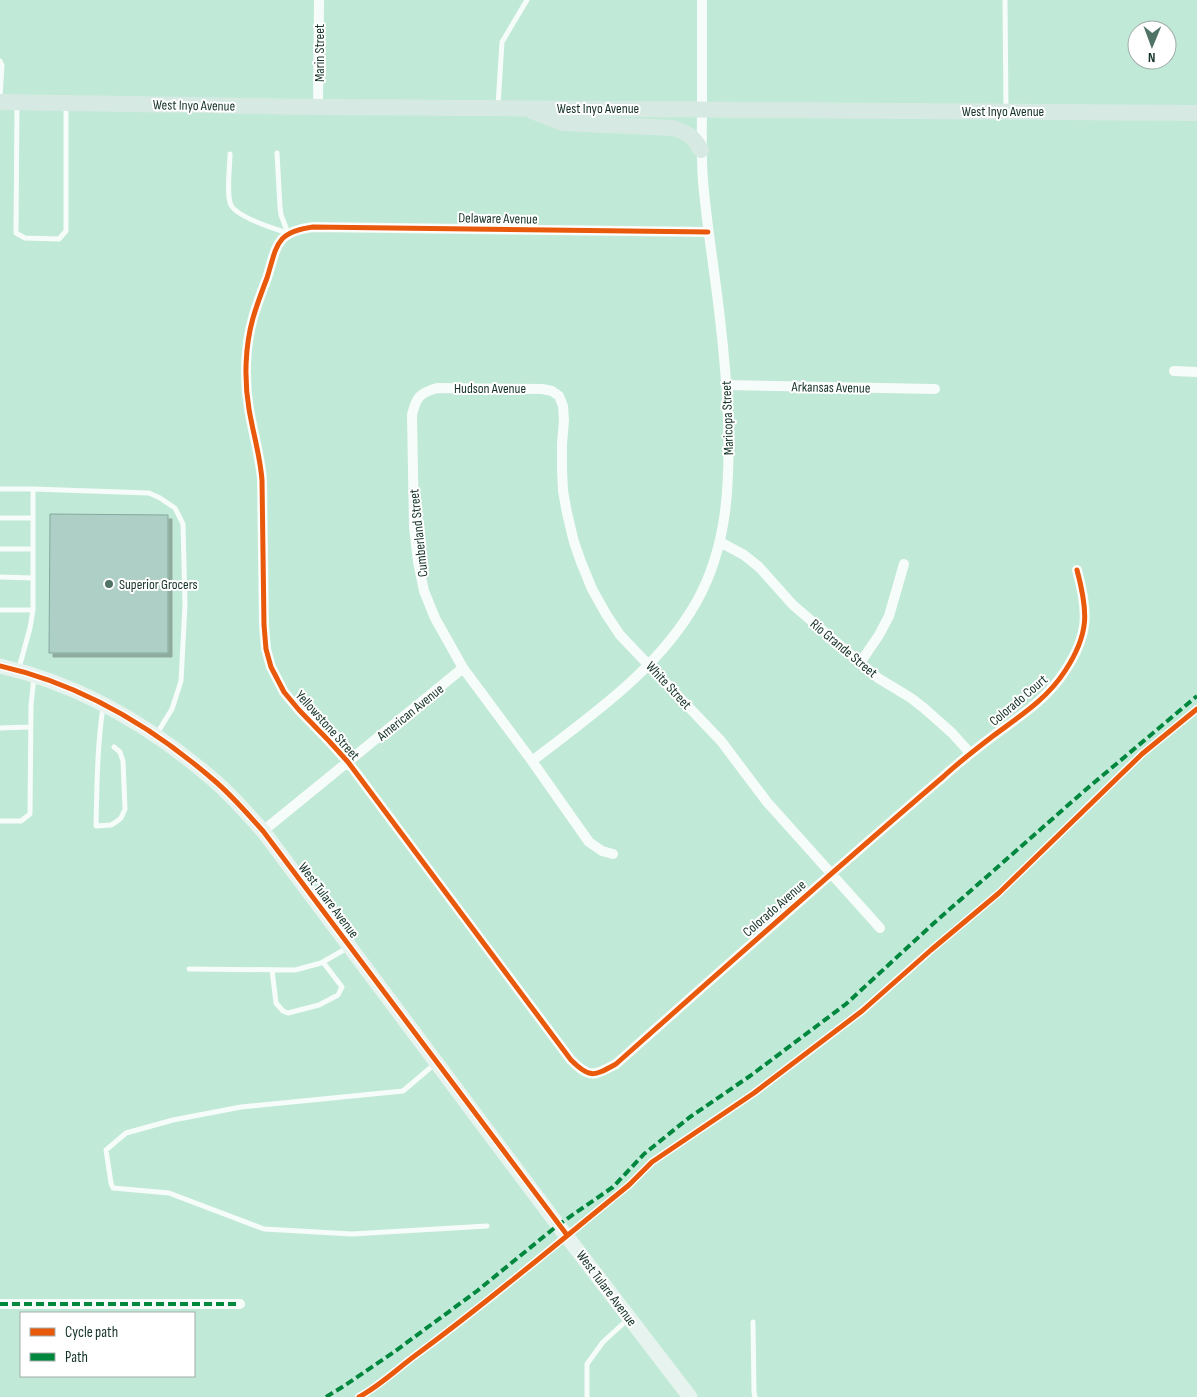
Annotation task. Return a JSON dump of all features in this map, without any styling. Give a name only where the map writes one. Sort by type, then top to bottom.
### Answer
[{"type":"main road","name":"West Inyo Avenue","points":[[0,100],[66,103],[318,106],[1197,112]]},
{"type":"main road","points":[[523,107],[563,123],[672,128],[687,133],[695,139],[701,150]]},
{"type":"main road","name":"West Tulare Avenue","points":[[0,666],[56,683],[104,704],[156,736],[185,757],[216,782],[242,808],[263,831],[436,1063],[690,1397]]},
{"type":"street","name":"Marin Street","points":[[318,106],[319,0]]},
{"type":"street","name":"Maricopa Street","points":[[532,761],[624,688],[662,652],[698,599],[720,542],[729,474],[726,385],[720,320],[708,232],[701,150],[702,0]]},
{"type":"street","name":"Delaware Avenue","points":[[288,233],[312,227],[708,232]]},
{"type":"street","name":"Yellowstone Street","points":[[288,233],[280,241],[252,319],[246,364],[248,408],[260,461],[262,480],[264,624],[266,649],[271,667],[284,692],[348,762],[571,1060],[581,1070],[590,1074]]},
{"type":"street","points":[[1174,371],[1197,372]]},
{"type":"street","name":"Arkansas Avenue","points":[[726,385],[935,388]]},
{"type":"street","name":"Hudson Avenue","points":[[420,395],[437,388],[523,388],[552,391],[560,396]]},
{"type":"street","name":"Cumberland Street","points":[[420,395],[415,401],[412,415],[414,526],[418,562],[424,591],[435,618],[463,668],[589,842],[602,851],[613,854]]},
{"type":"street","name":"White Street","points":[[560,396],[564,420],[562,444],[563,491],[567,513],[574,542],[592,589],[606,614],[620,635],[721,741],[767,802],[880,928]]},
{"type":"street","name":"Rio Grande Street","points":[[720,542],[744,555],[759,567],[793,605],[878,678],[925,709],[970,753]]},
{"type":"street","points":[[860,663],[880,635],[889,616],[904,564]]},
{"type":"street","name":"Colorado Court","points":[[970,753],[1050,692],[1065,671],[1076,652],[1084,630],[1086,615],[1077,570]]},
{"type":"street","name":"American Avenue","points":[[263,831],[463,668]]},
{"type":"street","name":"Colorado Avenue","points":[[590,1074],[600,1072],[616,1064],[970,753]]},
{"type":"street","points":[[0,1304],[240,1304]]},
{"type":"lane","points":[[498,107],[502,42],[527,0]]},
{"type":"lane","points":[[1005,0],[1006,111]]},
{"type":"lane","points":[[0,61],[2,65],[0,100]]},
{"type":"lane","points":[[17,102],[16,232],[26,238],[42,239],[59,239],[66,231],[66,103]]},
{"type":"lane","points":[[277,153],[281,215],[288,233]]},
{"type":"lane","points":[[230,154],[229,190],[232,207],[238,213],[261,224],[288,233]]},
{"type":"lane","points":[[0,489],[149,492],[175,508],[183,524],[185,606],[181,681],[172,709],[156,736]]},
{"type":"lane","points":[[18,671],[33,610],[33,489]]},
{"type":"lane","points":[[0,518],[33,518]]},
{"type":"lane","points":[[0,549],[32,549]]},
{"type":"lane","points":[[0,577],[32,578]]},
{"type":"lane","points":[[0,610],[33,610]]},
{"type":"lane","points":[[0,821],[21,821],[30,814],[30,727],[34,676]]},
{"type":"lane","points":[[104,704],[97,765],[96,826],[111,825],[121,818],[125,809],[123,762],[120,752],[114,747]]},
{"type":"lane","points":[[0,728],[30,727]]},
{"type":"lane","points":[[189,969],[295,970],[323,962],[349,946]]},
{"type":"lane","points":[[272,970],[276,1003],[288,1013],[319,1005],[338,995],[342,986],[323,962]]},
{"type":"lane","points":[[436,1063],[403,1091],[241,1107],[173,1120],[126,1133],[106,1150],[112,1188],[169,1193],[264,1229],[352,1234],[487,1226]]},
{"type":"lane","points":[[587,1397],[587,1364],[603,1342],[630,1318]]},
{"type":"lane","points":[[753,1322],[755,1397]]},
{"type":"building","name":"Superior Grocers","points":[[50,514],[168,515],[168,653],[49,653]]},
{"type":"marked path","points":[[326,1397],[394,1352],[477,1291],[558,1225],[613,1187],[644,1154],[690,1117],[750,1076],[846,1004],[934,923],[1083,792],[1197,696]]},
{"type":"marked path","points":[[0,1304],[240,1304]]},
{"type":"cycle path","points":[[708,232],[313,227],[301,229],[284,237],[279,242],[248,340],[246,386],[262,480],[264,625],[266,649],[271,667],[284,692],[348,762],[577,1066],[592,1074],[616,1064],[955,766],[1041,699],[1065,671],[1079,645],[1083,633],[1085,610],[1077,570]]},
{"type":"cycle path","points":[[0,666],[59,684],[115,710],[142,726],[192,762],[216,782],[246,812],[263,831],[567,1235]]},
{"type":"cycle path","points":[[359,1397],[500,1291],[629,1185],[652,1162],[754,1093],[862,1011],[999,893],[1142,754],[1197,709]]},
{"type":"place","name":"Superior Grocers","points":[[109,584]]}]
